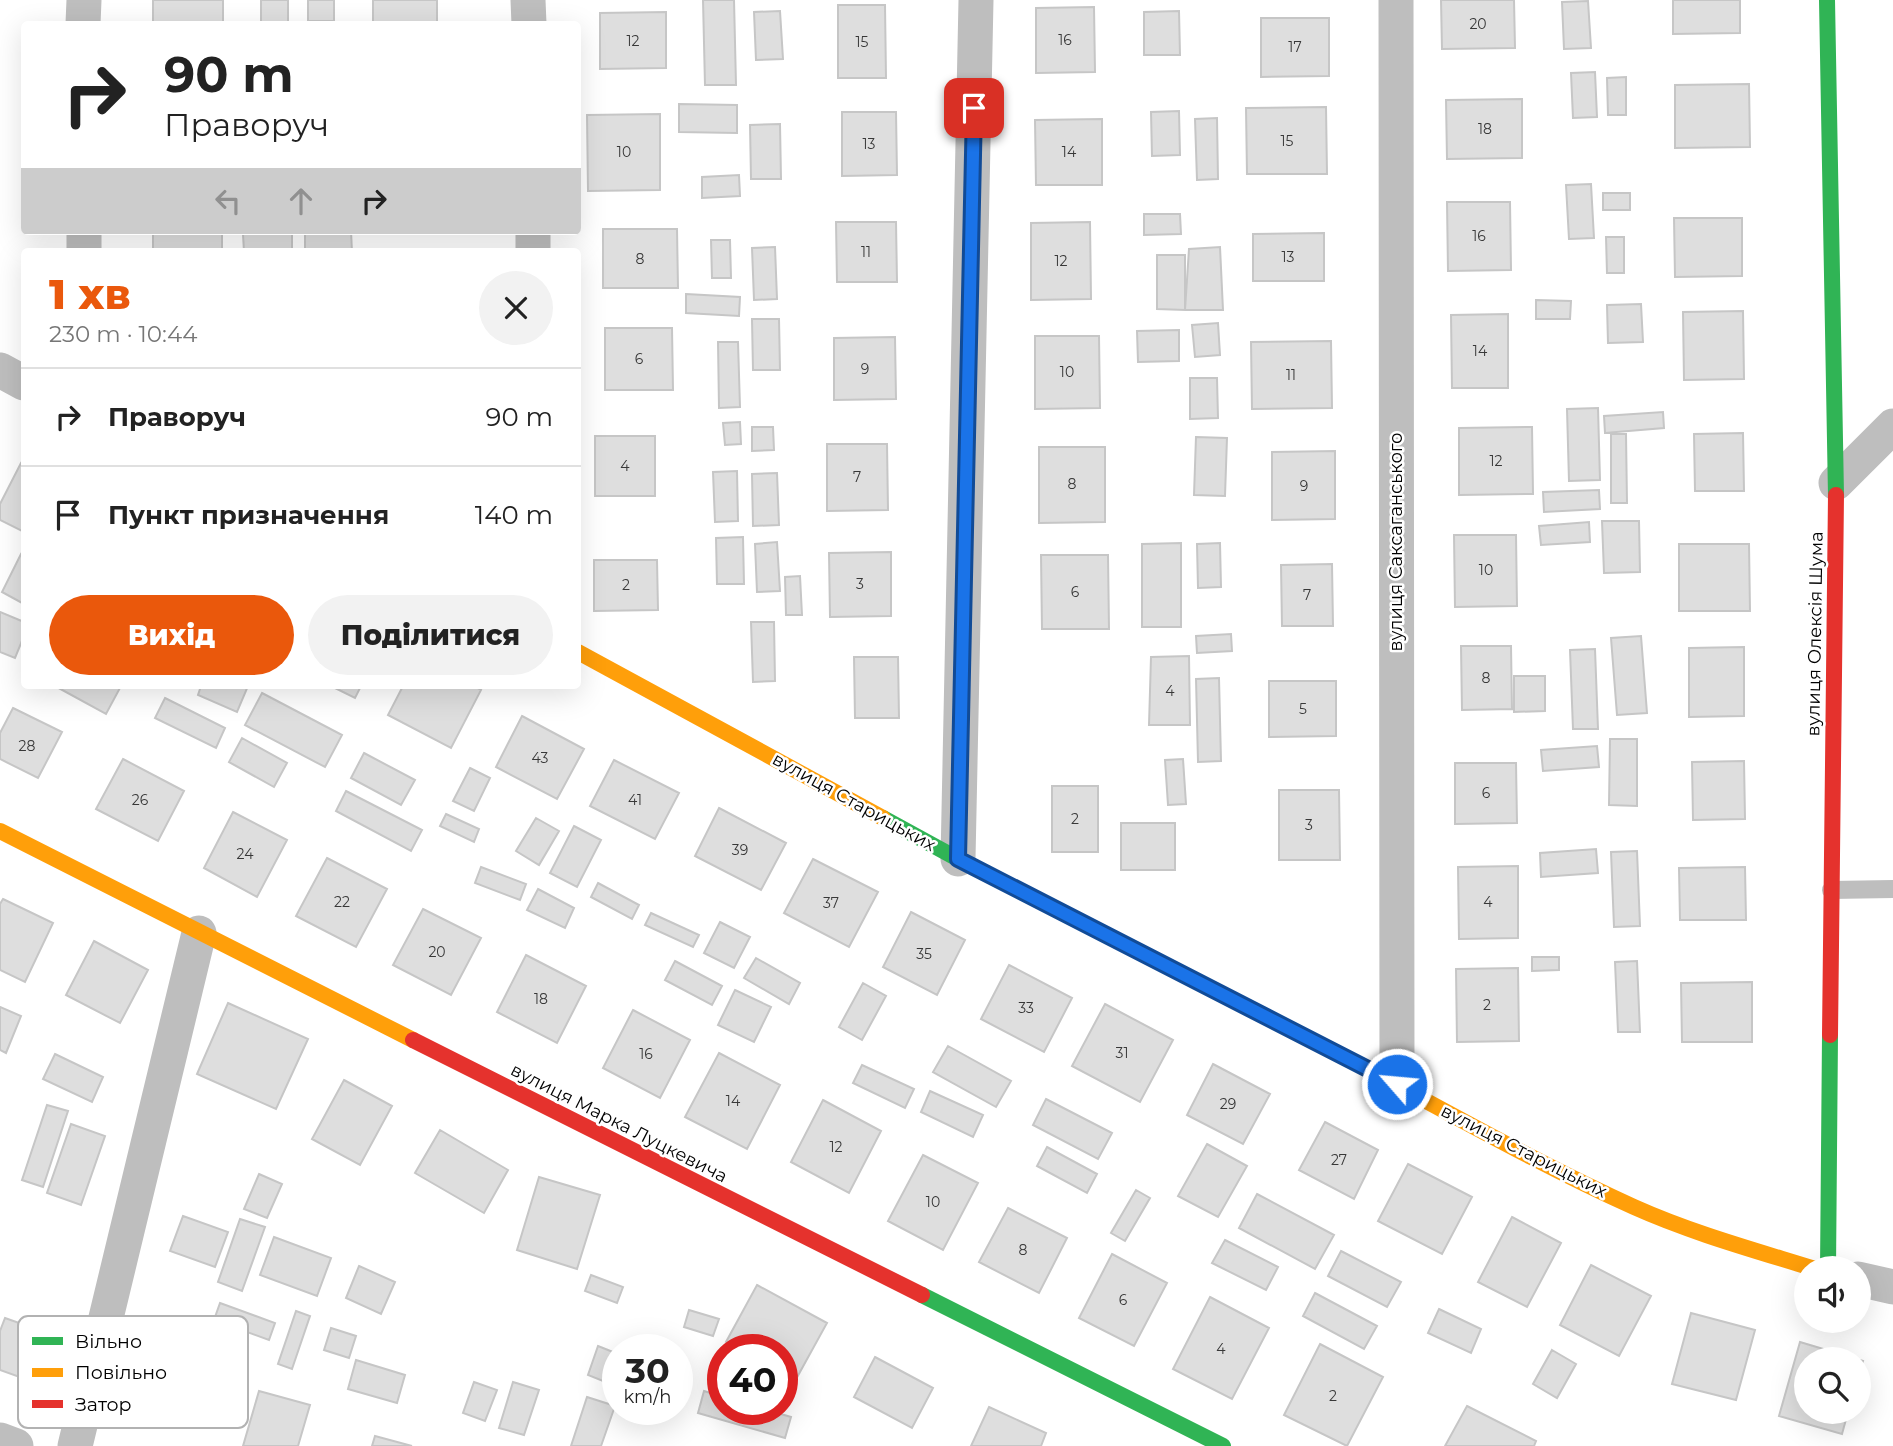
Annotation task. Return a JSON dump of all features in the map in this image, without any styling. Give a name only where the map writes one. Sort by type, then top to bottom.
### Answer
[{"type":"street","points":[[83,21],[84,0]]},
{"type":"street","points":[[528,0],[529,21]]},
{"type":"street","points":[[958,859],[976,0]]},
{"type":"street","name":"вулиця Саксаганського","points":[[1396,0],[1397,1084]]},
{"type":"street","name":"вулиця Олексія Шума","points":[[1826,0],[1836,483],[1828,1256]]},
{"type":"street","points":[[0,370],[21,381]]},
{"type":"street","points":[[1836,483],[1893,426]]},
{"type":"street","name":"вулиця Старицьких","points":[[581,654],[958,859],[1397,1084],[1509,1145],[1634,1207],[1716,1239],[1794,1263]]},
{"type":"street","name":"вулиця Марка Луцкевича","points":[[0,831],[1223,1446]]},
{"type":"street","points":[[106,1316],[199,933]]},
{"type":"street","points":[[1871,1282],[1893,1287]]},
{"type":"street","points":[[75,1446],[79,1428]]},
{"type":"street","points":[[0,1440],[16,1446]]},
{"type":"lane","points":[[1831,890],[1893,889]]},
{"type":"building","points":[[153,0],[223,0],[223,21],[153,21]]},
{"type":"building","points":[[261,0],[288,0],[288,21],[261,21]]},
{"type":"building","points":[[308,0],[334,0],[334,21],[308,21]]},
{"type":"building","points":[[373,0],[437,0],[437,21],[373,21]]},
{"type":"building","points":[[703,0],[734,0],[736,85],[705,85]]},
{"type":"building","points":[[1441,0],[1514,0],[1515,48],[1442,49]]},
{"type":"building","points":[[1673,0],[1740,0],[1740,33],[1673,34]]},
{"type":"building","points":[[1588,1],[1591,48],[1564,49],[1562,2]]},
{"type":"building","points":[[838,5],[885,5],[886,78],[838,78]]},
{"type":"building","points":[[1094,7],[1095,72],[1036,73],[1036,8]]},
{"type":"building","points":[[780,11],[783,59],[756,60],[754,12]]},
{"type":"building","points":[[1179,11],[1180,55],[1144,55],[1144,12]]},
{"type":"building","points":[[666,12],[666,68],[600,69],[600,13]]},
{"type":"building","points":[[1261,18],[1329,18],[1329,76],[1261,77]]},
{"type":"building","points":[[1595,72],[1597,117],[1573,118],[1571,73]]},
{"type":"building","points":[[1626,77],[1626,115],[1608,115],[1607,78]]},
{"type":"building","points":[[1749,84],[1750,147],[1675,148],[1675,85]]},
{"type":"building","points":[[1522,99],[1522,158],[1447,159],[1446,100]]},
{"type":"building","points":[[679,104],[737,105],[737,133],[679,132]]},
{"type":"building","points":[[1326,107],[1327,174],[1247,174],[1246,108]]},
{"type":"building","points":[[1179,111],[1180,155],[1152,156],[1151,112]]},
{"type":"building","points":[[842,112],[896,112],[897,175],[842,176]]},
{"type":"building","points":[[660,114],[660,190],[588,191],[587,115]]},
{"type":"building","points":[[1217,118],[1218,179],[1197,180],[1195,119]]},
{"type":"building","points":[[1102,119],[1102,185],[1036,185],[1035,120]]},
{"type":"building","points":[[780,124],[781,179],[751,179],[750,125]]},
{"type":"building","points":[[739,175],[740,196],[702,198],[702,177]]},
{"type":"building","points":[[1591,184],[1594,238],[1569,239],[1566,185]]},
{"type":"building","points":[[1603,193],[1630,193],[1630,210],[1603,210]]},
{"type":"building","points":[[1447,202],[1510,202],[1511,270],[1448,271]]},
{"type":"building","points":[[1144,214],[1180,214],[1181,234],[1144,235]]},
{"type":"building","points":[[1674,218],[1742,218],[1742,276],[1675,277]]},
{"type":"building","points":[[836,222],[896,222],[897,282],[837,282]]},
{"type":"building","points":[[1090,222],[1091,299],[1031,300],[1031,223]]},
{"type":"building","points":[[603,229],[677,229],[678,288],[603,288]]},
{"type":"building","points":[[1324,233],[1324,281],[1253,281],[1253,234]]},
{"type":"building","points":[[153,235],[222,235],[222,248],[153,248]]},
{"type":"building","points":[[243,235],[292,235],[292,248],[244,248]]},
{"type":"building","points":[[305,235],[351,235],[352,248],[305,248]]},
{"type":"building","points":[[1606,237],[1624,237],[1624,273],[1607,273]]},
{"type":"building","points":[[711,240],[730,240],[731,278],[712,278]]},
{"type":"building","points":[[775,247],[777,299],[754,300],[752,248]]},
{"type":"building","points":[[1220,247],[1223,310],[1185,310],[1189,249]]},
{"type":"building","points":[[1157,255],[1185,255],[1185,310],[1157,309]]},
{"type":"building","points":[[686,294],[740,297],[739,316],[686,313]]},
{"type":"building","points":[[1536,300],[1571,301],[1570,319],[1536,319]]},
{"type":"building","points":[[1641,304],[1643,342],[1608,343],[1607,305]]},
{"type":"building","points":[[1743,311],[1744,379],[1684,380],[1683,312]]},
{"type":"building","points":[[1508,314],[1508,388],[1452,388],[1451,315]]},
{"type":"building","points":[[752,319],[779,319],[780,370],[753,370]]},
{"type":"building","points":[[1218,323],[1220,355],[1195,357],[1192,325]]},
{"type":"building","points":[[605,328],[672,328],[673,390],[605,390]]},
{"type":"building","points":[[1179,330],[1179,361],[1138,362],[1137,331]]},
{"type":"building","points":[[1035,336],[1099,336],[1100,408],[1035,409]]},
{"type":"building","points":[[895,337],[896,399],[834,400],[834,338]]},
{"type":"building","points":[[1331,341],[1332,408],[1252,409],[1251,342]]},
{"type":"building","points":[[718,342],[738,342],[740,407],[719,408]]},
{"type":"building","points":[[1190,378],[1217,378],[1218,418],[1190,419]]},
{"type":"building","points":[[1598,408],[1600,480],[1569,481],[1567,409]]},
{"type":"building","points":[[1663,412],[1664,428],[1605,433],[1604,416]]},
{"type":"building","points":[[740,422],[741,444],[725,445],[723,423]]},
{"type":"building","points":[[752,427],[773,427],[774,450],[752,451]]},
{"type":"building","points":[[1532,427],[1533,494],[1459,495],[1459,428]]},
{"type":"building","points":[[1743,433],[1744,491],[1695,491],[1694,434]]},
{"type":"building","points":[[1611,434],[1626,434],[1627,503],[1611,503]]},
{"type":"building","points":[[595,436],[655,436],[655,496],[595,496]]},
{"type":"building","points":[[1196,437],[1227,438],[1225,496],[1194,495]]},
{"type":"building","points":[[827,444],[887,444],[888,510],[827,511]]},
{"type":"building","points":[[1039,447],[1105,447],[1105,522],[1039,523]]},
{"type":"building","points":[[1335,451],[1335,519],[1272,520],[1272,452]]},
{"type":"building","points":[[21,463],[21,530],[0,520],[0,504]]},
{"type":"building","points":[[737,471],[738,521],[715,522],[713,472]]},
{"type":"building","points":[[777,473],[779,525],[753,526],[752,474]]},
{"type":"building","points":[[1599,490],[1600,509],[1544,512],[1543,492]]},
{"type":"building","points":[[1602,521],[1639,521],[1640,572],[1604,573]]},
{"type":"building","points":[[1589,522],[1590,542],[1541,545],[1539,526]]},
{"type":"building","points":[[1454,535],[1516,535],[1517,606],[1455,607]]},
{"type":"building","points":[[743,537],[744,584],[717,584],[716,538]]},
{"type":"building","points":[[777,542],[780,591],[757,592],[755,544]]},
{"type":"building","points":[[1181,543],[1181,627],[1142,627],[1142,544]]},
{"type":"building","points":[[1220,543],[1221,587],[1198,588],[1197,544]]},
{"type":"building","points":[[1679,544],[1749,544],[1750,611],[1679,611]]},
{"type":"building","points":[[891,552],[891,616],[830,617],[829,553]]},
{"type":"building","points":[[21,554],[21,602],[2,592]]},
{"type":"building","points":[[1041,555],[1108,555],[1109,629],[1042,629]]},
{"type":"building","points":[[594,560],[657,560],[658,610],[594,611]]},
{"type":"building","points":[[1332,564],[1333,626],[1282,626],[1281,565]]},
{"type":"building","points":[[800,576],[802,615],[786,615],[785,577]]},
{"type":"building","points":[[0,612],[21,621],[21,643],[15,658],[0,652]]},
{"type":"building","points":[[751,622],[774,622],[775,681],[753,682]]},
{"type":"building","points":[[1231,634],[1232,651],[1197,653],[1196,636]]},
{"type":"building","points":[[1641,636],[1647,713],[1617,715],[1611,638]]},
{"type":"building","points":[[1461,646],[1511,646],[1512,709],[1462,710]]},
{"type":"building","points":[[1744,647],[1744,716],[1689,717],[1689,648]]},
{"type":"building","points":[[1595,649],[1598,729],[1573,729],[1570,650]]},
{"type":"building","points":[[1189,656],[1190,725],[1149,725],[1151,657]]},
{"type":"building","points":[[854,657],[898,657],[899,718],[855,718]]},
{"type":"building","points":[[1514,676],[1545,676],[1545,711],[1514,712]]},
{"type":"building","points":[[1219,678],[1221,761],[1198,762],[1196,679]]},
{"type":"building","points":[[1269,681],[1336,681],[1336,736],[1269,737]]},
{"type":"building","points":[[60,689],[119,689],[106,714]]},
{"type":"building","points":[[200,689],[247,689],[237,712],[198,695]]},
{"type":"building","points":[[337,689],[360,689],[355,698]]},
{"type":"building","points":[[401,689],[481,690],[451,748],[388,715]]},
{"type":"building","points":[[262,693],[342,735],[325,767],[245,725]]},
{"type":"building","points":[[165,698],[225,728],[216,748],[155,718]]},
{"type":"building","points":[[13,708],[62,732],[38,778],[0,759],[0,733]]},
{"type":"building","points":[[522,716],[584,749],[557,799],[496,767]]},
{"type":"building","points":[[242,738],[287,763],[274,787],[229,762]]},
{"type":"building","points":[[1610,739],[1637,739],[1637,806],[1609,805]]},
{"type":"building","points":[[1597,746],[1599,767],[1543,771],[1541,750]]},
{"type":"building","points":[[364,753],[415,780],[401,805],[351,778]]},
{"type":"building","points":[[123,759],[184,791],[158,841],[96,809]]},
{"type":"building","points":[[1183,759],[1186,804],[1168,805],[1165,760]]},
{"type":"building","points":[[614,760],[679,793],[655,839],[590,806]]},
{"type":"building","points":[[1744,761],[1745,819],[1693,820],[1692,762]]},
{"type":"building","points":[[1455,763],[1516,763],[1517,823],[1455,824]]},
{"type":"building","points":[[470,768],[490,778],[474,811],[453,801]]},
{"type":"building","points":[[1052,786],[1098,786],[1098,852],[1052,852]]},
{"type":"building","points":[[1279,790],[1339,790],[1340,860],[1279,860]]},
{"type":"building","points":[[346,791],[422,830],[411,851],[336,811]]},
{"type":"building","points":[[719,808],[786,843],[761,890],[695,856]]},
{"type":"building","points":[[233,812],[287,840],[257,897],[204,868]]},
{"type":"building","points":[[446,814],[479,829],[474,842],[440,826]]},
{"type":"building","points":[[536,818],[559,831],[539,865],[516,851]]},
{"type":"building","points":[[1121,823],[1175,823],[1175,870],[1121,870]]},
{"type":"building","points":[[574,826],[601,840],[577,887],[550,873]]},
{"type":"building","points":[[1596,849],[1598,873],[1541,877],[1540,853]]},
{"type":"building","points":[[1637,851],[1640,926],[1614,927],[1611,852]]},
{"type":"building","points":[[327,858],[387,889],[356,947],[296,916]]},
{"type":"building","points":[[813,859],[878,892],[849,947],[784,913]]},
{"type":"building","points":[[1518,866],[1518,938],[1459,939],[1458,867]]},
{"type":"building","points":[[481,867],[526,884],[520,900],[475,883]]},
{"type":"building","points":[[1745,867],[1746,920],[1680,920],[1679,868]]},
{"type":"building","points":[[598,883],[639,905],[632,919],[591,897]]},
{"type":"building","points":[[538,889],[574,908],[565,928],[527,910]]},
{"type":"building","points":[[3,899],[53,923],[25,982],[0,970],[0,904]]},
{"type":"building","points":[[423,909],[481,938],[451,995],[393,965]]},
{"type":"building","points":[[911,912],[965,940],[937,995],[883,967]]},
{"type":"building","points":[[651,913],[699,935],[693,947],[645,925]]},
{"type":"building","points":[[720,922],[750,937],[734,968],[704,953]]},
{"type":"building","points":[[94,941],[148,970],[120,1023],[66,995]]},
{"type":"building","points":[[526,955],[586,986],[557,1043],[497,1012]]},
{"type":"building","points":[[1532,957],[1559,957],[1559,970],[1532,971]]},
{"type":"building","points":[[756,958],[800,983],[789,1004],[744,978]]},
{"type":"building","points":[[675,961],[722,986],[712,1005],[665,980]]},
{"type":"building","points":[[1637,961],[1640,1032],[1618,1032],[1615,962]]},
{"type":"building","points":[[1009,965],[1072,998],[1044,1052],[981,1019]]},
{"type":"building","points":[[1518,968],[1519,1041],[1457,1042],[1456,969]]},
{"type":"building","points":[[1752,982],[1752,1042],[1682,1042],[1681,983]]},
{"type":"building","points":[[863,983],[886,996],[862,1040],[839,1027]]},
{"type":"building","points":[[735,990],[771,1007],[754,1042],[718,1025]]},
{"type":"building","points":[[228,1003],[308,1039],[276,1109],[197,1074]]},
{"type":"building","points":[[1105,1004],[1173,1040],[1140,1102],[1072,1066]]},
{"type":"building","points":[[0,1007],[21,1016],[6,1053],[0,1050]]},
{"type":"building","points":[[633,1010],[690,1040],[660,1098],[603,1068]]},
{"type":"building","points":[[948,1046],[1011,1081],[996,1107],[933,1072]]},
{"type":"building","points":[[719,1053],[780,1085],[747,1149],[685,1117]]},
{"type":"building","points":[[55,1054],[103,1077],[92,1102],[43,1079]]},
{"type":"building","points":[[1213,1064],[1270,1094],[1243,1144],[1187,1115]]},
{"type":"building","points":[[862,1065],[914,1089],[905,1108],[853,1083]]},
{"type":"building","points":[[344,1080],[392,1106],[360,1165],[312,1139]]},
{"type":"building","points":[[930,1091],[983,1115],[973,1137],[921,1112]]},
{"type":"building","points":[[1046,1099],[1112,1133],[1098,1159],[1033,1125]]},
{"type":"building","points":[[823,1100],[881,1131],[849,1193],[791,1162]]},
{"type":"building","points":[[47,1105],[68,1111],[43,1187],[22,1180]]},
{"type":"building","points":[[1325,1122],[1378,1150],[1354,1199],[1299,1170]]},
{"type":"building","points":[[71,1124],[105,1136],[81,1205],[47,1193]]},
{"type":"building","points":[[440,1130],[508,1170],[484,1213],[415,1173]]},
{"type":"building","points":[[1207,1144],[1247,1166],[1218,1217],[1178,1196]]},
{"type":"building","points":[[1047,1147],[1097,1174],[1087,1193],[1037,1166]]},
{"type":"building","points":[[923,1155],[978,1183],[943,1250],[888,1221]]},
{"type":"building","points":[[1408,1164],[1472,1197],[1442,1254],[1378,1221]]},
{"type":"building","points":[[259,1174],[282,1184],[267,1218],[244,1209]]},
{"type":"building","points":[[539,1177],[600,1195],[577,1269],[517,1250]]},
{"type":"building","points":[[1136,1190],[1150,1198],[1125,1241],[1111,1233]]},
{"type":"building","points":[[1257,1194],[1334,1235],[1315,1269],[1239,1228]]},
{"type":"building","points":[[1008,1208],[1067,1238],[1039,1293],[979,1262]]},
{"type":"building","points":[[183,1216],[228,1232],[215,1267],[170,1251]]},
{"type":"building","points":[[1512,1217],[1561,1243],[1527,1307],[1478,1282]]},
{"type":"building","points":[[240,1219],[265,1227],[242,1291],[218,1282]]},
{"type":"building","points":[[274,1237],[331,1258],[317,1296],[260,1275]]},
{"type":"building","points":[[1225,1240],[1278,1267],[1266,1290],[1212,1263]]},
{"type":"building","points":[[1341,1251],[1401,1282],[1387,1307],[1328,1276]]},
{"type":"building","points":[[1112,1254],[1167,1283],[1134,1346],[1079,1318]]},
{"type":"building","points":[[1591,1265],[1651,1296],[1619,1356],[1560,1325]]},
{"type":"building","points":[[359,1266],[395,1282],[381,1314],[346,1298]]},
{"type":"building","points":[[591,1275],[623,1287],[617,1303],[585,1291]]},
{"type":"building","points":[[757,1285],[827,1323],[798,1376],[798,1334],[730,1334]]},
{"type":"building","points":[[1315,1293],[1377,1326],[1364,1349],[1303,1316]]},
{"type":"building","points":[[1210,1297],[1269,1328],[1232,1399],[1173,1369]]},
{"type":"building","points":[[220,1303],[275,1323],[269,1340],[248,1332],[248,1316],[215,1316]]},
{"type":"building","points":[[1439,1309],[1481,1329],[1471,1353],[1428,1333]]},
{"type":"building","points":[[689,1310],[719,1319],[714,1334],[684,1327]]},
{"type":"building","points":[[296,1311],[310,1316],[292,1369],[278,1364]]},
{"type":"building","points":[[1691,1313],[1755,1330],[1736,1400],[1672,1384]]},
{"type":"building","points":[[5,1318],[18,1323],[18,1376],[0,1370],[0,1331]]},
{"type":"building","points":[[331,1328],[356,1336],[349,1358],[324,1350]]},
{"type":"building","points":[[1800,1342],[1817,1347],[1799,1347]]},
{"type":"building","points":[[1320,1344],[1383,1377],[1347,1446],[1284,1415]]},
{"type":"building","points":[[598,1346],[602,1348],[602,1381],[588,1375]]},
{"type":"building","points":[[1552,1350],[1576,1364],[1557,1398],[1533,1384]]},
{"type":"building","points":[[875,1357],[933,1388],[912,1428],[854,1397]]},
{"type":"building","points":[[356,1360],[405,1375],[397,1403],[348,1389]]},
{"type":"building","points":[[1794,1363],[1794,1420],[1779,1416]]},
{"type":"building","points":[[474,1382],[497,1390],[485,1421],[463,1413]]},
{"type":"building","points":[[513,1382],[539,1390],[524,1435],[499,1428]]},
{"type":"building","points":[[259,1391],[310,1405],[298,1446],[243,1446]]},
{"type":"building","points":[[704,1391],[707,1392],[707,1416],[698,1413]]},
{"type":"building","points":[[587,1397],[602,1402],[602,1425],[608,1425],[601,1446],[571,1446]]},
{"type":"building","points":[[1467,1406],[1536,1441],[1534,1446],[1445,1446]]},
{"type":"building","points":[[989,1407],[1046,1433],[1041,1446],[971,1446]]},
{"type":"building","points":[[1807,1424],[1845,1424],[1842,1434]]},
{"type":"building","points":[[740,1425],[789,1425],[785,1438]]},
{"type":"building","points":[[375,1436],[412,1446],[372,1446]]},
{"type":"traffic: fast","points":[[1827,0],[1836,495]]},
{"type":"traffic: fast","points":[[883,818],[1321,1045]]},
{"type":"traffic: fast","points":[[1828,1256],[1830,1035]]},
{"type":"traffic: fast","points":[[922,1295],[1223,1446]]},
{"type":"traffic: slow","points":[[581,654],[883,818]]},
{"type":"traffic: slow","points":[[0,831],[413,1040]]},
{"type":"traffic: slow","points":[[1321,1045],[1516,1149],[1634,1207],[1701,1233],[1794,1262]]},
{"type":"traffic: jam","points":[[1830,1035],[1836,495]]},
{"type":"traffic: jam","points":[[413,1040],[922,1295]]},
{"type":"route","points":[[974,108],[958,859],[1397,1084]]}]
